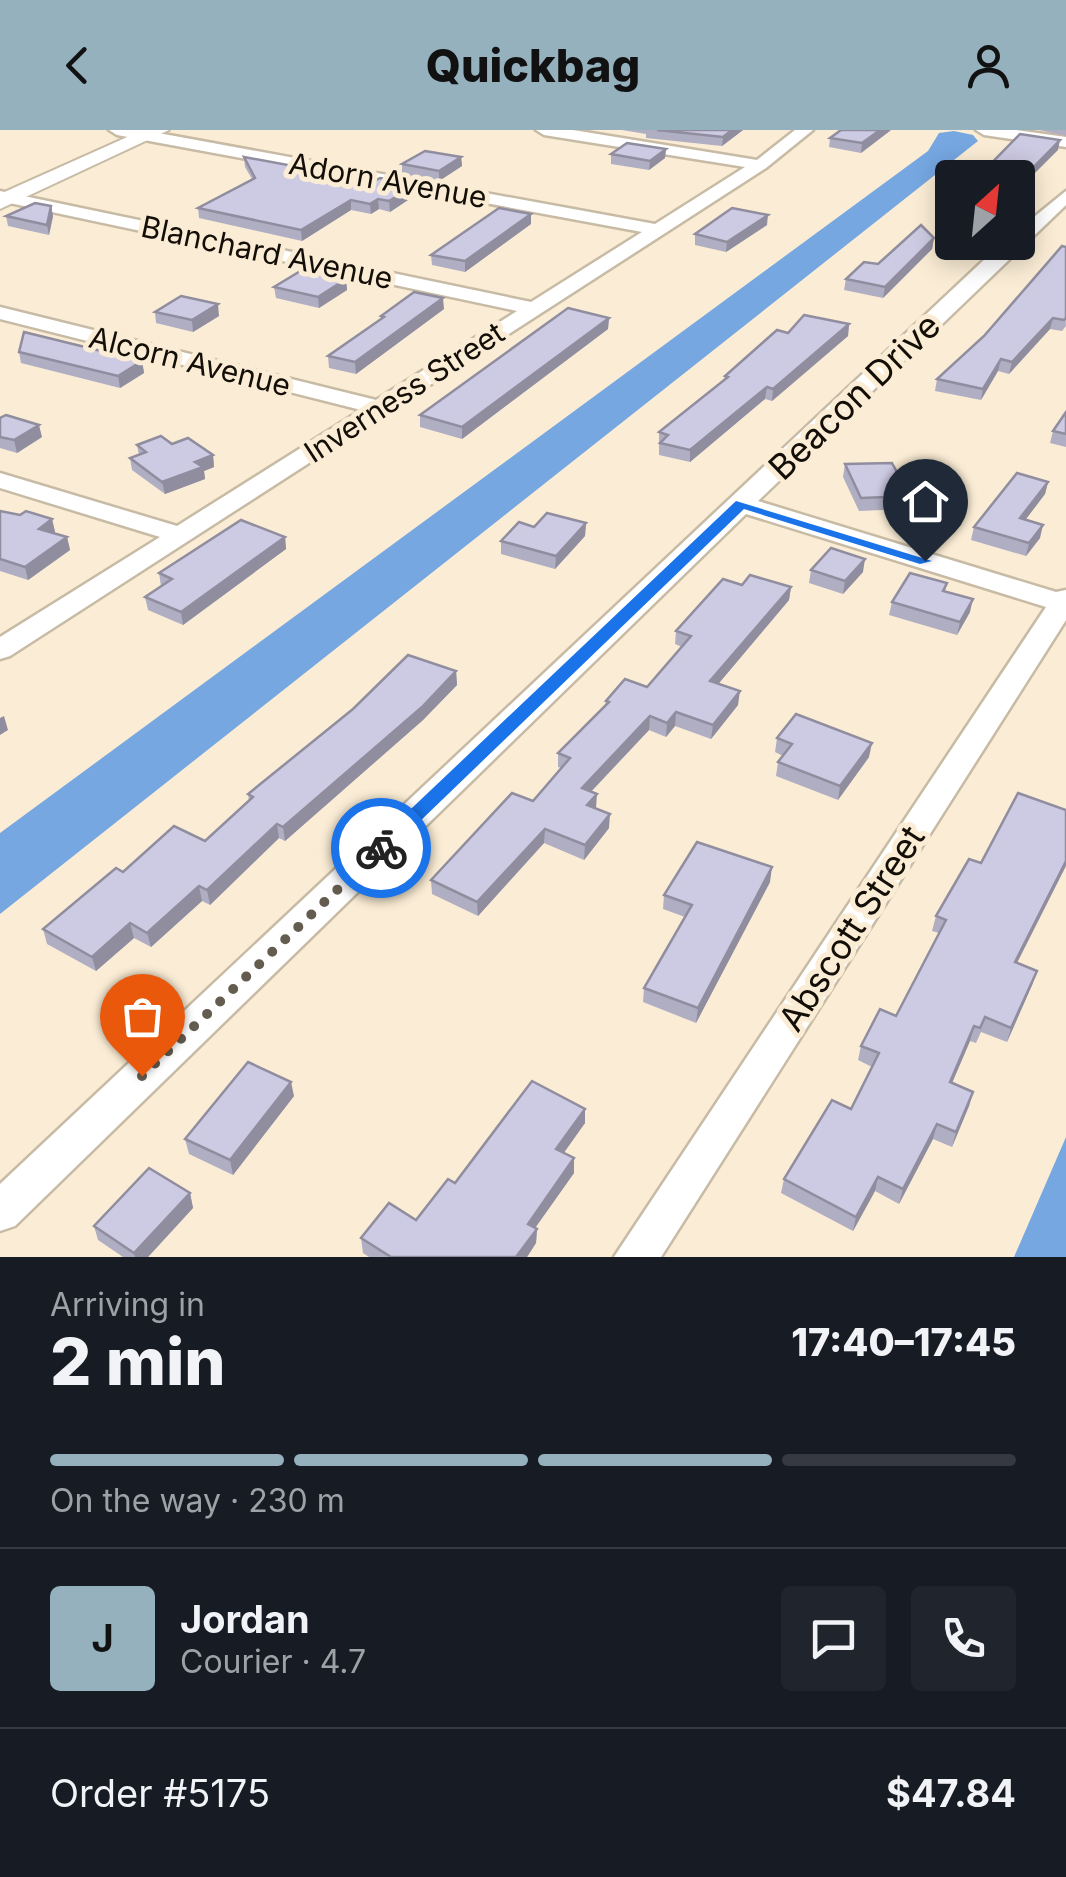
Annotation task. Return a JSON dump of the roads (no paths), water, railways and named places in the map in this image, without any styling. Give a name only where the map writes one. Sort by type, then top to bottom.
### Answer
[{"type":"street","name":"Adorn Avenue","points":[[117,130],[153,133],[658,230]]},
{"type":"street","points":[[544,130],[760,165]]},
{"type":"street","name":"Inverness Street","points":[[0,650],[760,165],[806,130]]},
{"type":"street","points":[[984,130],[1066,142]]},
{"type":"street","points":[[3,198],[153,133]]},
{"type":"street","name":"Beacon Drive","points":[[1035,223],[1066,196]]},
{"type":"street","name":"Blanchard Avenue","points":[[3,198],[534,309]]},
{"type":"street","points":[[1046,212],[1066,216]]},
{"type":"street","name":"Beacon Drive","points":[[0,1212],[996,260]]},
{"type":"street","name":"Alcorn Avenue","points":[[0,313],[380,408]]},
{"type":"street","points":[[0,480],[180,535]]},
{"type":"street","points":[[741,504],[1065,602]]},
{"type":"street","name":"Abscott Street","points":[[636,1257],[1065,602]]},
{"type":"water","points":[[954,131],[973,135],[978,141],[954,160],[935,160],[935,175],[0,914],[0,833],[928,151],[939,133]]},
{"type":"water","points":[[1066,1137],[1066,1257],[1014,1257]]}]
